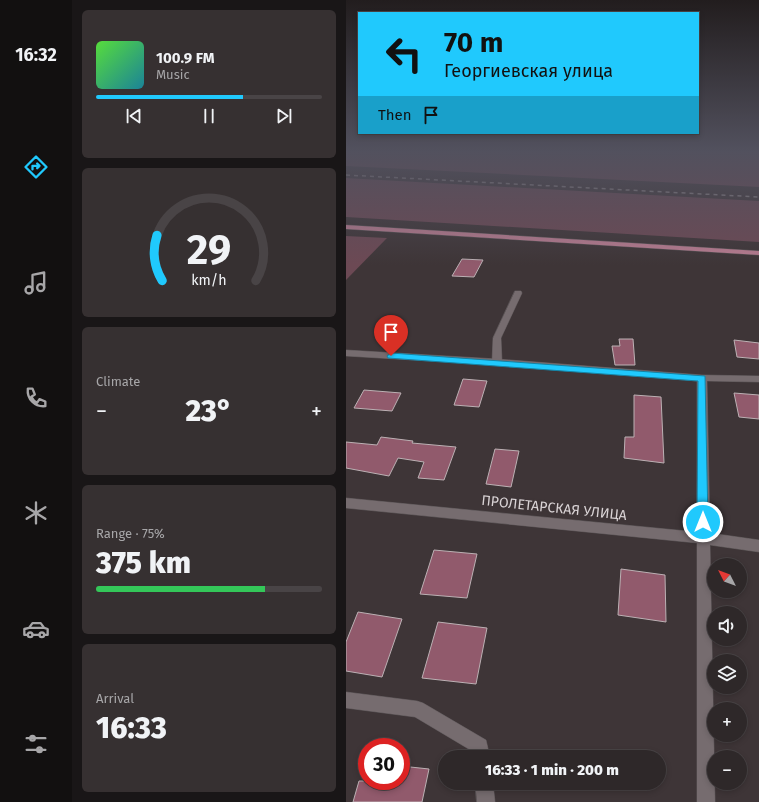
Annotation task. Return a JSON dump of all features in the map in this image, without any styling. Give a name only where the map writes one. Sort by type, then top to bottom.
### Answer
[{"type":"main road","points":[[346,227],[759,253]]},
{"type":"street","points":[[497,362],[497,338],[518,293]]},
{"type":"street","points":[[346,353],[497,362],[702,378],[759,379]]},
{"type":"street","points":[[702,378],[706,802]]},
{"type":"street","name":"ПРОЛЕТАРСКАЯ УЛИЦА","points":[[346,503],[703,538],[759,546]]},
{"type":"street","points":[[346,700],[416,709],[480,746],[480,750]]},
{"type":"street","points":[[485,790],[486,802]]},
{"type":"shaded area","points":[[346,189],[551,189],[759,201],[759,242],[346,217]]},
{"type":"shaded area","points":[[346,236],[387,238],[346,280]]},
{"type":"building","points":[[462,259],[483,260],[474,277],[452,276]]},
{"type":"building","points":[[619,339],[633,339],[635,365],[615,365],[612,346],[620,346]]},
{"type":"building","points":[[734,340],[759,343],[759,359],[737,357]]},
{"type":"building","points":[[463,379],[487,381],[479,407],[454,405]]},
{"type":"building","points":[[364,390],[401,393],[392,411],[354,408]]},
{"type":"building","points":[[734,393],[759,395],[759,419],[739,417]]},
{"type":"building","points":[[634,395],[661,397],[664,463],[624,458],[625,437],[634,437]]},
{"type":"building","points":[[381,437],[413,441],[412,443],[456,447],[444,480],[418,478],[424,462],[398,458],[389,476],[346,468],[346,442],[377,445]]},
{"type":"building","points":[[495,449],[519,451],[511,487],[486,484]]},
{"type":"building","points":[[434,550],[477,554],[467,598],[420,594]]},
{"type":"building","points":[[621,569],[665,575],[666,622],[618,615]]},
{"type":"building","points":[[358,612],[402,619],[382,677],[346,671],[346,642]]},
{"type":"building","points":[[438,622],[487,628],[476,684],[422,678]]},
{"type":"building","points":[[410,767],[429,769],[422,802],[353,802],[358,784],[358,790],[410,790]]},
{"type":"railway","points":[[617,189],[759,197]]},
{"type":"route","points":[[391,356],[497,362],[702,378],[703,522]]}]
